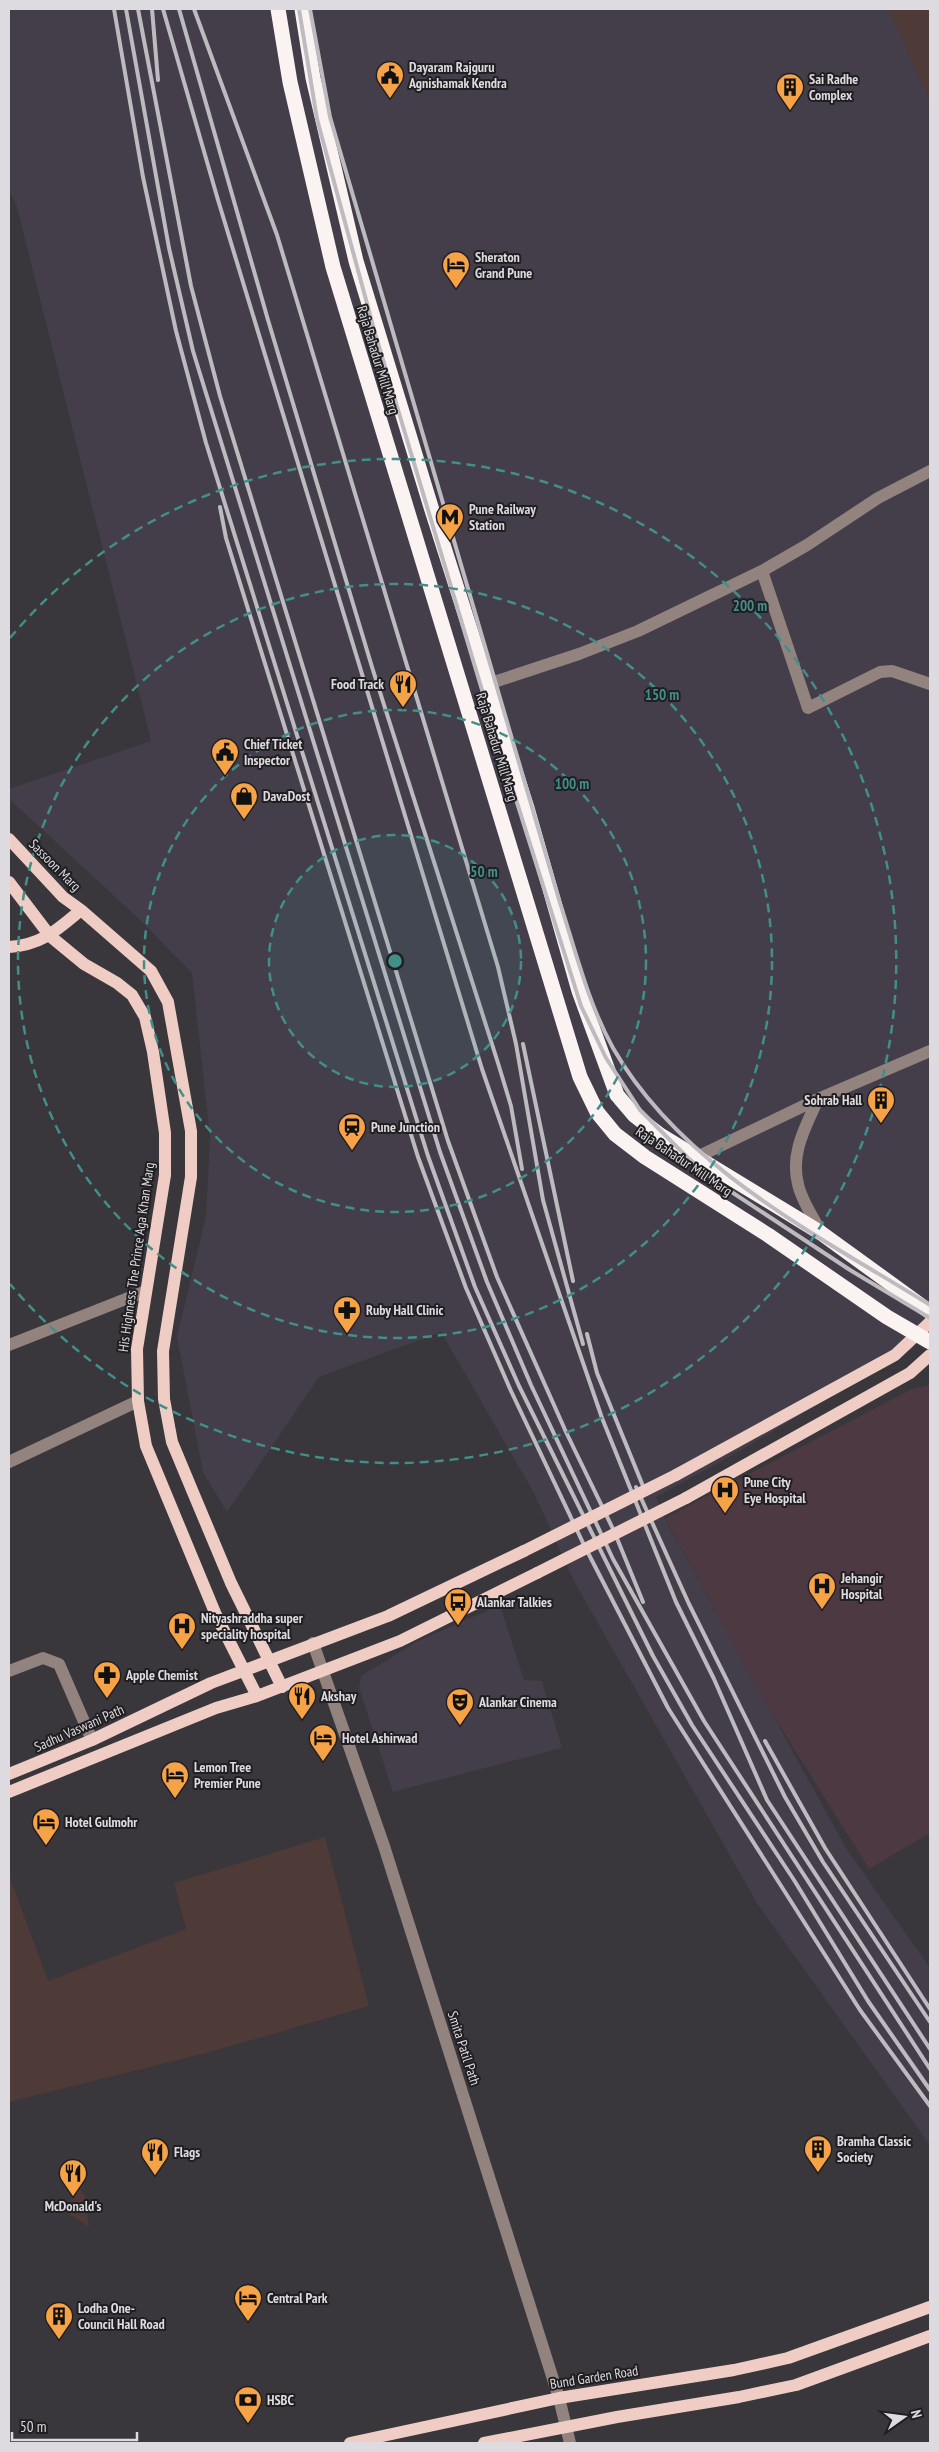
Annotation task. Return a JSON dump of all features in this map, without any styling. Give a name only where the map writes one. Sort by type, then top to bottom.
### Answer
[{"type":"highway","name":"Raja Bahadur Mill Marg","points":[[278,9],[290,82],[333,267],[580,1077],[597,1112],[615,1134],[645,1157],[768,1235],[887,1317],[924,1338]]},
{"type":"highway","name":"Raja Bahadur Mill Marg","points":[[302,9],[313,78],[356,261],[527,808],[580,991],[618,1095],[634,1115],[660,1135],[821,1233],[930,1312]]},
{"type":"main road","name":"Sassoon Marg","points":[[9,839],[63,897],[81,910]]},
{"type":"main road","points":[[9,882],[50,936]]},
{"type":"main road","points":[[9,947],[24,946],[50,936],[81,910],[151,971],[168,1002],[191,1131],[191,1177],[163,1351],[164,1399],[172,1442],[230,1583],[282,1687]]},
{"type":"main road","name":"His Highness The Prince Aga Khan Marg","points":[[50,936],[84,964],[117,983],[132,995],[145,1018],[153,1052],[165,1133],[165,1175],[137,1349],[138,1402],[146,1446],[216,1615],[257,1696]]},
{"type":"main road","name":"Sadhu Vaswani Path","points":[[9,1774],[92,1740],[244,1670],[388,1616],[524,1551],[676,1475],[896,1355],[924,1338],[930,1322]]},
{"type":"main road","points":[[9,1792],[216,1708],[282,1687],[400,1641],[686,1498],[910,1373],[930,1356]]},
{"type":"main road","name":"Bund Garden Road","points":[[350,2443],[559,2398],[734,2370],[788,2358],[930,2307]]},
{"type":"main road","points":[[484,2443],[566,2426],[739,2398],[796,2385],[930,2336]]},
{"type":"street","points":[[488,684],[579,654],[638,631],[762,571],[878,498],[930,471]]},
{"type":"street","points":[[762,571],[808,708],[880,672],[892,671],[930,684]]},
{"type":"street","points":[[695,1158],[818,1099],[930,1051]]},
{"type":"street","points":[[818,1099],[798,1147],[795,1165],[798,1186],[821,1233]]},
{"type":"street","points":[[9,1345],[146,1291]]},
{"type":"street","points":[[9,1462],[138,1402]]},
{"type":"street","name":"Smita Patil Path","points":[[313,1644],[384,1846],[559,2398],[570,2443]]},
{"type":"street","points":[[9,1671],[43,1658],[59,1664],[92,1740]]},
{"type":"shaded area","points":[[9,9],[930,9],[930,1326],[912,1349],[729,1457],[656,1497],[665,1519],[846,1848],[930,1968],[930,2145],[758,1905],[574,1581],[534,1493],[441,1332],[319,1377],[227,1512],[203,1472],[177,1337],[206,1216],[210,1138],[192,973],[139,919],[9,799],[9,789],[151,741],[17,207],[9,190]]},
{"type":"shaded area","points":[[888,9],[930,9],[930,101]]},
{"type":"shaded area","name":"Jehangir Hospital","points":[[930,1385],[930,1833],[869,1869],[764,1701],[665,1518],[912,1389]]},
{"type":"shaded area","points":[[500,1605],[524,1680],[542,1681],[562,1748],[393,1792],[359,1687],[361,1676],[416,1642]]},
{"type":"shaded area","points":[[325,1837],[369,2006],[210,2052],[9,2102],[9,1875],[48,1981],[186,1929],[174,1883]]},
{"type":"shaded area","points":[[78,2187],[85,2196],[89,2227],[64,2211]]},
{"type":"railway","points":[[114,9],[143,177],[176,331],[206,443],[428,1156],[475,1287],[519,1386],[653,1656],[692,1725],[794,1880],[868,2001],[930,2090]]},
{"type":"railway","points":[[126,9],[169,248],[193,351],[440,1152],[487,1282],[531,1385],[613,1559],[704,1721],[930,2069]]},
{"type":"railway","points":[[138,9],[191,286],[220,396],[448,1141],[497,1277],[566,1432],[614,1531],[643,1602]]},
{"type":"railway","points":[[152,9],[158,80]]},
{"type":"railway","points":[[163,9],[218,200],[482,1069],[602,1418],[676,1602],[714,1679],[767,1800],[930,2049]]},
{"type":"railway","points":[[179,9],[268,320],[372,667],[511,1106],[522,1169]]},
{"type":"railway","points":[[194,9],[277,235],[498,967],[516,1044],[543,1200],[583,1344]]},
{"type":"railway","points":[[299,9],[317,119],[375,333],[491,720],[581,1006],[606,1058],[640,1110],[688,1158],[718,1183],[850,1270],[930,1318]]},
{"type":"railway","points":[[310,9],[330,117],[560,903],[583,977],[604,1031],[613,1048],[642,1090],[675,1129],[713,1163],[755,1195],[798,1224],[930,1305]]},
{"type":"railway","points":[[220,507],[226,538],[418,1157],[466,1288],[511,1391],[584,1545],[668,1708],[860,2010],[930,2106]]},
{"type":"railway","points":[[523,1044],[573,1281]]},
{"type":"railway","points":[[587,1334],[597,1373],[645,1491]]},
{"type":"railway","points":[[636,1487],[689,1604],[785,1797],[823,1862],[930,2022]]},
{"type":"railway","points":[[765,1741],[825,1848],[930,2009]]},
{"type":"place","name":"Dayaram Rajguru Agnishamak Kendra","points":[[390,99]]},
{"type":"place","name":"Sai Radhe Complex","points":[[790,111]]},
{"type":"place","name":"Sheraton Grand Pune","points":[[456,289]]},
{"type":"place","name":"Pune Railway Station","points":[[450,541]]},
{"type":"place","name":"Food Track","points":[[403,708]]},
{"type":"place","name":"Chief Ticket Inspector","points":[[225,776]]},
{"type":"place","name":"DavaDost","points":[[244,820]]},
{"type":"place","name":"Sohrab Hall","points":[[881,1124]]},
{"type":"place","name":"Pune Junction","points":[[352,1151]]},
{"type":"place","name":"Ruby Hall Clinic","points":[[347,1334]]},
{"type":"place","name":"Pune City Eye Hospital","points":[[725,1514]]},
{"type":"place","name":"Jehangir Hospital","points":[[822,1610]]},
{"type":"place","name":"Alankar Talkies","points":[[458,1626]]},
{"type":"place","name":"Nityashraddha super speciality hospital","points":[[182,1650]]},
{"type":"place","name":"Apple Chemist","points":[[107,1699]]},
{"type":"place","name":"Akshay","points":[[302,1720]]},
{"type":"place","name":"Alankar Cinema","points":[[460,1726]]},
{"type":"place","name":"Hotel Ashirwad","points":[[323,1762]]},
{"type":"place","name":"Lemon Tree Premier Pune","points":[[175,1799]]},
{"type":"place","name":"Hotel Gulmohr","points":[[46,1846]]},
{"type":"place","name":"Bramha Classic Society","points":[[818,2173]]},
{"type":"place","name":"Flags","points":[[155,2176]]},
{"type":"place","name":"McDonald's","points":[[73,2197]]},
{"type":"place","name":"Central Park","points":[[248,2322]]},
{"type":"place","name":"Lodha One- Council Hall Road","points":[[59,2340]]},
{"type":"place","name":"HSBC","points":[[248,2424]]}]
